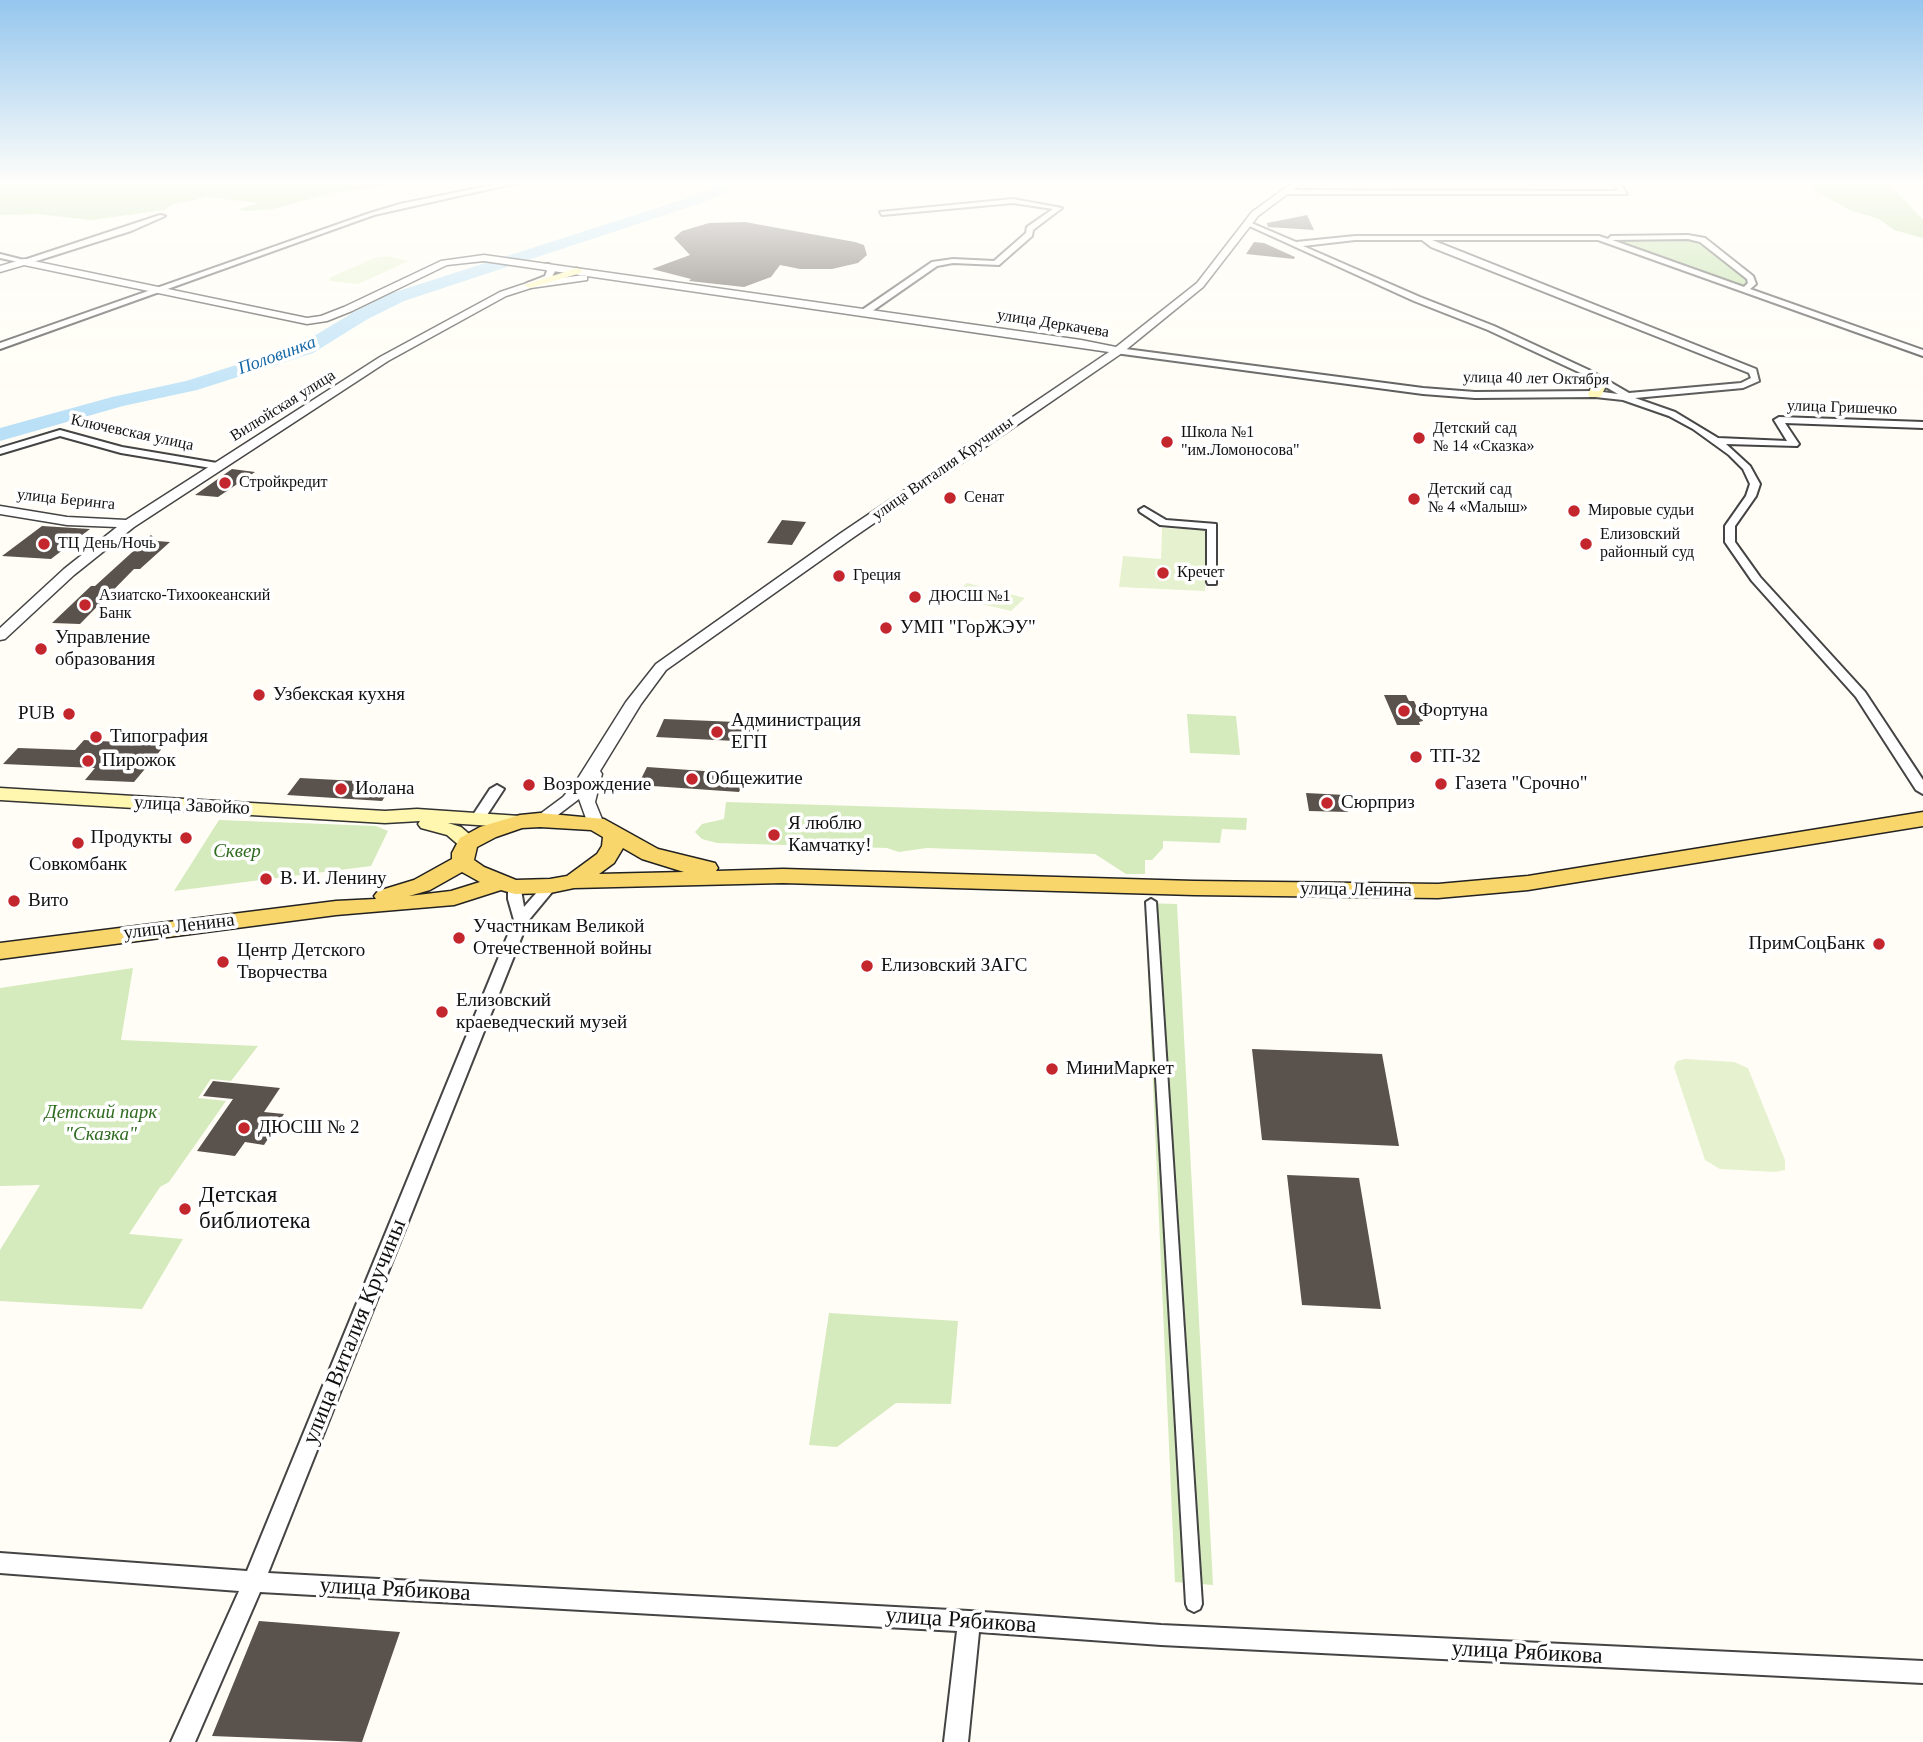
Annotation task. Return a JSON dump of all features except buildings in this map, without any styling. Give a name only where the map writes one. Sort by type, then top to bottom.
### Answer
[{"type":"main road","points":[[530,285],[577,271]]},
{"type":"main road","name":"улица Завойко","points":[[0,794],[385,817],[530,821]]},
{"type":"main road","name":"улица Завойко","points":[[385,817],[403,822],[436,824],[454,831],[466,853]]},
{"type":"main road","name":"улица Ленина","points":[[574,881],[783,876],[1194,888],[1438,891],[1528,883],[1923,819]]},
{"type":"main road","points":[[466,853],[476,872],[508,885],[550,886],[574,881],[606,858],[613,846],[606,829],[530,821]]},
{"type":"main road","name":"улица Ленина","points":[[358,905],[422,884],[466,853],[488,832],[530,821]]},
{"type":"main road","name":"улица Ленина","points":[[606,829],[650,854],[689,866],[783,876]]},
{"type":"main road","name":"улица Ленина","points":[[0,951],[358,905],[396,905],[454,898],[508,885]]},
{"type":"street","points":[[0,269],[23,262]]},
{"type":"street","points":[[25,262],[307,321],[323,319],[348,309],[451,262]]},
{"type":"street","points":[[0,346],[238,262]]},
{"type":"street","points":[[518,262],[619,277]]},
{"type":"street","points":[[861,312],[936,264],[946,262]]},
{"type":"street","name":"улица Виталия Кручины","points":[[530,821],[569,801],[597,765],[634,702],[661,667],[846,536],[1118,351],[1200,285],[1217,262]]},
{"type":"street","points":[[1337,262],[1417,299],[1491,328],[1598,388],[1644,403]]},
{"type":"street","points":[[1478,262],[1753,371],[1756,379],[1743,385],[1629,396]]},
{"type":"street","points":[[1667,262],[1923,353]]},
{"type":"street","points":[[1730,262],[1750,278],[1752,284],[1744,290]]},
{"type":"street","points":[[530,285],[548,277],[551,271],[542,266]]},
{"type":"street","name":"улица Деркачева","points":[[619,277],[1081,343],[1118,351]]},
{"type":"street","name":"Вилюйская улица","points":[[0,636],[69,572],[129,524],[384,359],[471,309],[503,294],[530,285],[619,277]]},
{"type":"street","name":"улица 40 лет Октября","points":[[1118,351],[1423,391],[1475,395],[1598,388],[1672,414],[1717,441],[1742,463],[1755,484],[1751,496],[1730,526],[1730,542],[1756,579],[1861,695],[1923,790]]},
{"type":"street","name":"улица Гришечко","points":[[1717,441],[1794,444],[1779,420],[1923,425]]},
{"type":"street","name":"Ключевская улица","points":[[0,451],[60,433],[121,450],[217,466]]},
{"type":"street","name":"улица Беринга","points":[[0,510],[67,521],[129,524]]},
{"type":"street","points":[[1144,510],[1164,523],[1212,526],[1212,582]]},
{"type":"street","name":"улица Виталия Кручины","points":[[597,765],[587,802],[606,829]]},
{"type":"street","points":[[478,818],[497,789]]},
{"type":"street","points":[[508,885],[521,920]]},
{"type":"street","name":"улица Виталия Кручины","points":[[183,1742],[254,1582],[521,920],[550,886]]},
{"type":"street","points":[[1151,902],[1194,1604]]},
{"type":"street","name":"улица Рябикова","points":[[0,1563],[254,1582],[970,1621],[1161,1635],[1923,1672]]},
{"type":"street","points":[[956,1742],[970,1621]]},
{"type":"green space","points":[[364,262],[406,262],[358,284],[330,281],[329,278]]},
{"type":"green space","points":[[1676,262],[1726,262],[1745,277],[1747,284],[1739,286]]},
{"type":"green space","name":"Кречет","points":[[1162,528],[1205,530],[1205,591],[1119,587],[1123,556],[1161,559]]},
{"type":"green space","points":[[967,583],[1025,598],[1011,611],[952,597]]},
{"type":"green space","points":[[1187,714],[1236,716],[1240,755],[1190,753]]},
{"type":"green space","points":[[726,802],[1247,818],[1246,830],[1222,829],[1220,843],[1163,841],[1163,848],[1152,860],[1145,860],[1145,874],[1126,874],[1095,854],[927,848],[899,852],[887,848],[717,843],[702,839],[695,832],[702,824],[724,819]]},
{"type":"green space","name":"Сквер","points":[[219,820],[376,826],[388,831],[371,866],[174,891]]},
{"type":"green space","points":[[1145,903],[1177,904],[1213,1585],[1175,1582]]},
{"type":"green space","name":"Детский парк \"Сказка\"","points":[[133,968],[121,1040],[258,1046],[231,1081],[211,1079],[198,1098],[226,1101],[169,1182],[160,1187],[129,1234],[183,1239],[142,1309],[0,1301],[0,1250],[40,1185],[0,1186],[0,988]]},
{"type":"green space","points":[[1685,1059],[1734,1062],[1748,1068],[1785,1160],[1785,1170],[1775,1172],[1720,1169],[1705,1160],[1674,1067],[1677,1061]]},
{"type":"green space","points":[[829,1313],[958,1321],[951,1404],[896,1403],[837,1447],[809,1445]]},
{"type":"waterway","name":"Половинка","points":[[0,435],[119,401],[190,386],[306,349],[360,316],[398,297],[505,262]]},
{"type":"place","name":"Детский сад № 14 «Сказка»","points":[[1419,438]]},
{"type":"place","name":"Школа №1 \"им.Ломоносова\"","points":[[1167,442]]},
{"type":"place","name":"Стройкредит","points":[[225,483]]},
{"type":"place","name":"Сенат","points":[[950,498]]},
{"type":"place","name":"Детский сад № 4 «Малыш»","points":[[1414,499]]},
{"type":"place","name":"Мировые судьи","points":[[1574,511]]},
{"type":"place","name":"ТЦ День/Ночь","points":[[44,544]]},
{"type":"place","name":"Елизовский районный суд","points":[[1586,544]]},
{"type":"place","name":"Кречет","points":[[1163,573]]},
{"type":"place","name":"Греция","points":[[839,576]]},
{"type":"place","name":"ДЮСШ №1","points":[[915,597]]},
{"type":"place","name":"Азиатско-Тихоокеанский Банк","points":[[85,605]]},
{"type":"place","name":"УМП \"ГорЖЭУ\"","points":[[886,628]]},
{"type":"place","name":"Управление образования","points":[[41,649]]},
{"type":"place","name":"Узбекская кухня","points":[[259,695]]},
{"type":"place","name":"Фортуна","points":[[1404,711]]},
{"type":"place","name":"PUB","points":[[69,714]]},
{"type":"place","name":"Администрация ЕГП","points":[[717,732]]},
{"type":"place","name":"Типография","points":[[96,737]]},
{"type":"place","name":"ТП-32","points":[[1416,757]]},
{"type":"place","name":"Пирожок","points":[[88,761]]},
{"type":"place","name":"Общежитие","points":[[692,779]]},
{"type":"place","name":"Газета \"Срочно\"","points":[[1441,784]]},
{"type":"place","name":"Возрождение","points":[[529,785]]},
{"type":"place","name":"Иолана","points":[[341,789]]},
{"type":"place","name":"Сюрприз","points":[[1327,803]]},
{"type":"place","name":"Я люблю Камчатку!","points":[[774,835]]},
{"type":"place","name":"Продукты","points":[[186,838]]},
{"type":"place","name":"Совкомбанк","points":[[78,843]]},
{"type":"place","name":"В. И. Ленину","points":[[266,879]]},
{"type":"place","name":"Вито","points":[[14,901]]},
{"type":"place","name":"Участникам Великой Отечественной войны","points":[[459,938]]},
{"type":"place","name":"ПримСоцБанк","points":[[1879,944]]},
{"type":"place","name":"Центр Детского Творчества","points":[[223,962]]},
{"type":"place","name":"Елизовский ЗАГС","points":[[867,966]]},
{"type":"place","name":"Елизовский краеведческий музей","points":[[442,1012]]},
{"type":"place","name":"МиниМаркет","points":[[1052,1069]]},
{"type":"place","name":"ДЮСШ № 2","points":[[244,1128]]},
{"type":"place","name":"Детская библиотека","points":[[185,1209]]}]
